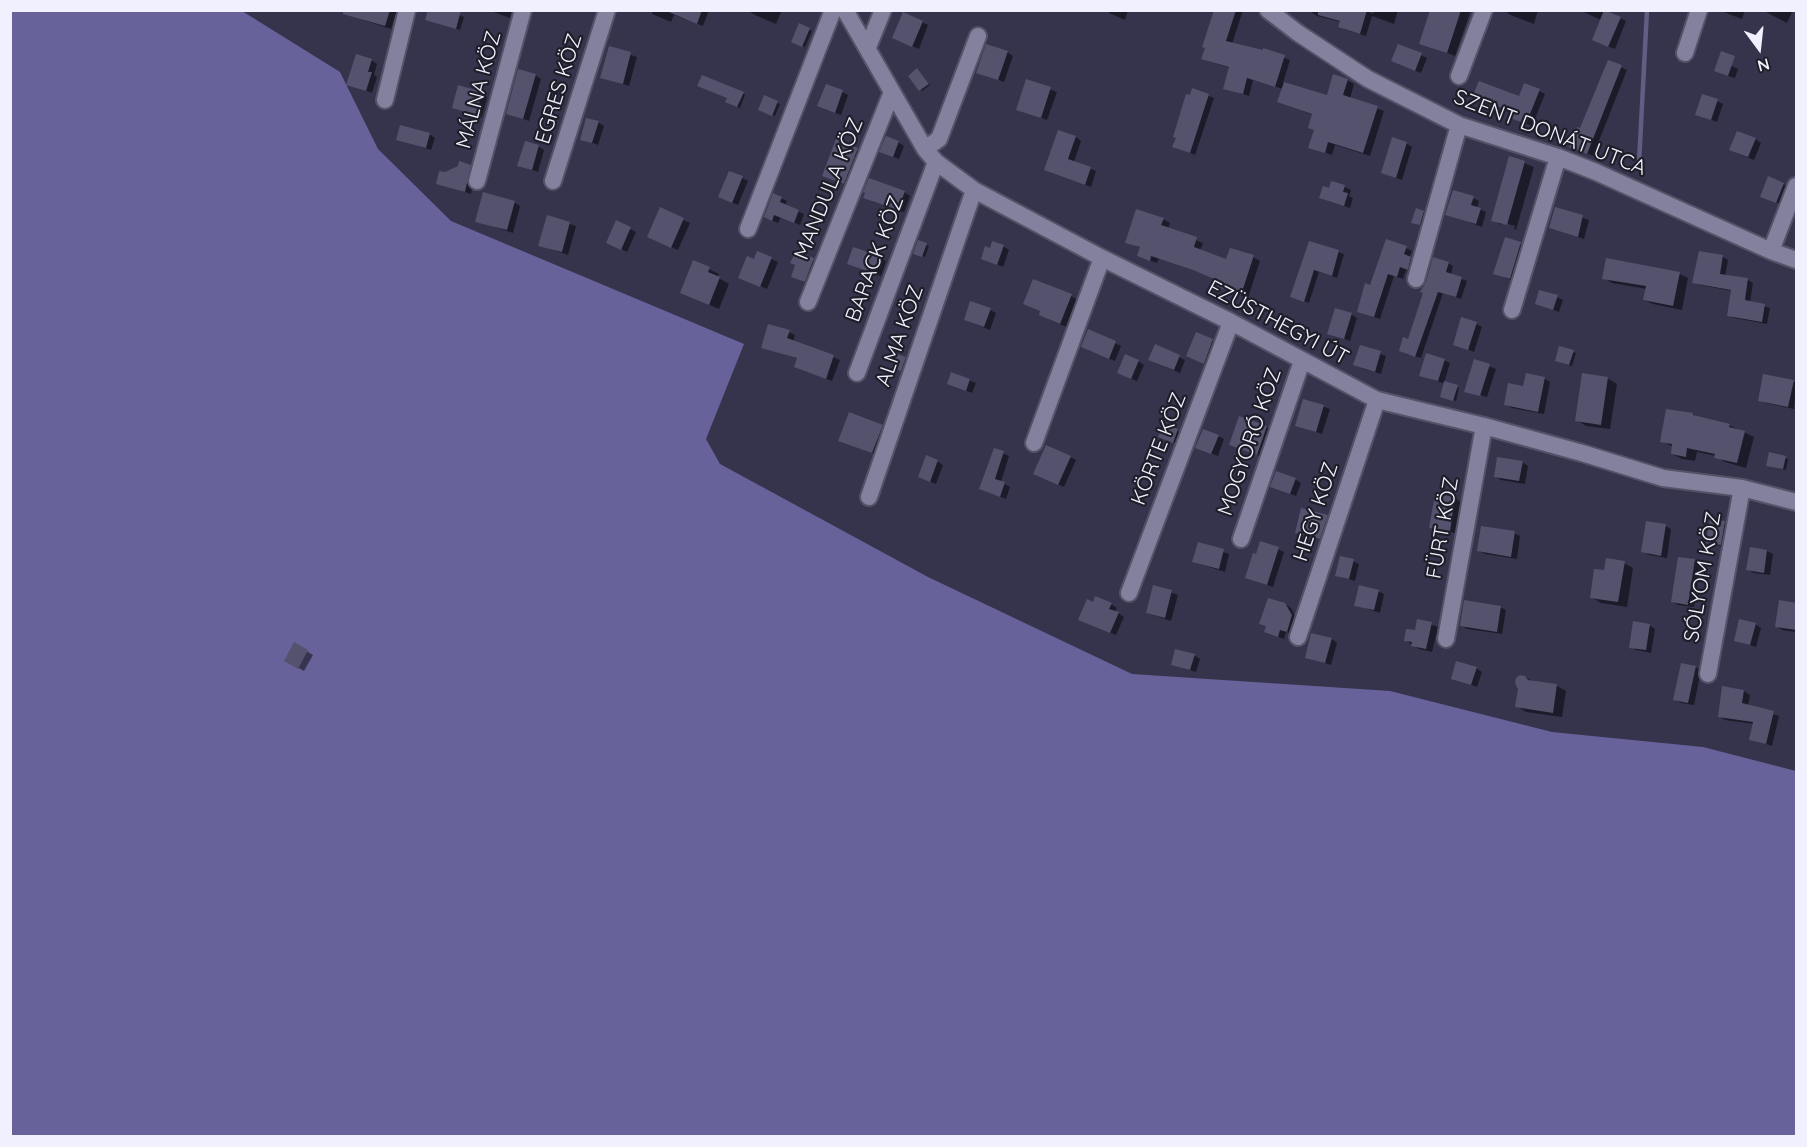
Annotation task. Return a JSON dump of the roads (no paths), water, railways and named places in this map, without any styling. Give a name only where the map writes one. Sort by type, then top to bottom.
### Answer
[{"type":"street","points":[[385,100],[407,10]]},
{"type":"street","name":"MÁLNA KÖZ","points":[[477,181],[524,10]]},
{"type":"street","name":"EGRES KÖZ","points":[[553,181],[607,10]]},
{"type":"street","points":[[748,229],[832,10]]},
{"type":"street","name":"EZÜSTHEGYI ÚT","points":[[845,10],[931,155],[974,190],[1102,258],[1231,322],[1377,400],[1484,426],[1663,478],[1742,488],[1797,502]]},
{"type":"street","points":[[868,47],[883,10]]},
{"type":"street","name":"SZENT DONÁT UTCA","points":[[1268,10],[1298,33],[1368,79],[1459,125],[1558,157],[1607,176],[1771,251],[1797,260]]},
{"type":"street","points":[[1459,76],[1484,10]]},
{"type":"street","points":[[1685,53],[1699,10]]},
{"type":"street","name":"BARACK KÖZ","points":[[857,373],[931,155],[978,36]]},
{"type":"street","name":"MANDULA KÖZ","points":[[808,302],[892,92]]},
{"type":"street","points":[[1416,279],[1459,125]]},
{"type":"street","points":[[1512,310],[1558,157]]},
{"type":"street","points":[[1771,251],[1797,186]]},
{"type":"street","name":"ALMA KÖZ","points":[[869,497],[974,190]]},
{"type":"street","points":[[1034,443],[1102,258]]},
{"type":"street","name":"KÖRTE KÖZ","points":[[1129,593],[1231,322]]},
{"type":"street","name":"MOGYORÓ KÖZ","points":[[1241,539],[1302,361]]},
{"type":"street","name":"HEGY KÖZ","points":[[1298,637],[1377,400]]},
{"type":"street","name":"FÜRT KÖZ","points":[[1446,639],[1484,426]]},
{"type":"street","name":"SÓLYOM KÖZ","points":[[1708,674],[1742,488]]},
{"type":"waterway","points":[[1639,163],[1647,10]]}]
